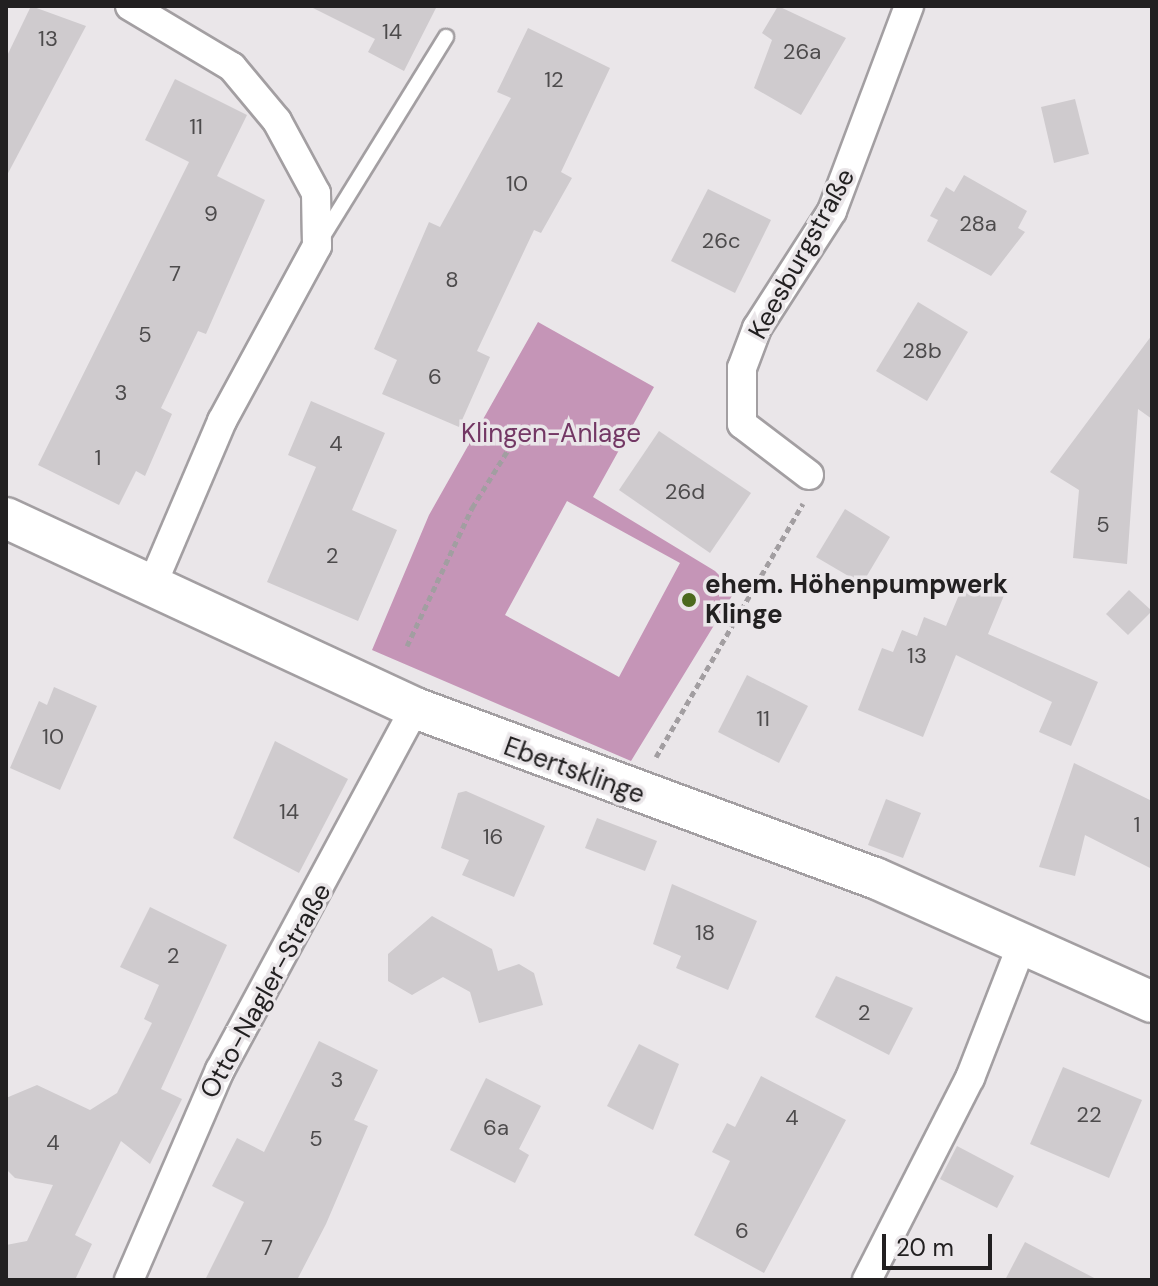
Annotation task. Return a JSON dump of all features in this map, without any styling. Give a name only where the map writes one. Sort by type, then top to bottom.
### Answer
[{"type":"street","points":[[130,6],[232,67],[277,121],[316,193],[317,246],[222,421],[153,583]]},
{"type":"street","name":"Keesburgstraße","points":[[809,475],[742,424],[742,368],[757,328],[832,211],[909,6]]},
{"type":"street","name":"Ebertsklinge","points":[[6,518],[153,583],[415,708],[639,796],[796,848],[1023,942],[1152,1002]]},
{"type":"street","name":"Otto-Nagler-Straße","points":[[129,1280],[220,1070],[415,708]]},
{"type":"street","points":[[867,1280],[970,1078],[1023,942]]},
{"type":"lane","points":[[317,246],[446,37]]},
{"type":"path","points":[[407,646],[472,508],[511,445]]},
{"type":"path","points":[[639,796],[801,510],[809,475]]},
{"type":"green space","name":"Klingen-Anlage","points":[[538,322],[654,387],[593,497],[715,571],[735,591],[631,761],[372,650],[429,515]],"holes":[[[567,501],[680,563],[619,677],[505,615]]]},
{"type":"building","points":[[31,6],[86,26],[6,177],[6,58]]},
{"type":"building","points":[[309,6],[437,6],[404,71],[368,52],[375,39]]},
{"type":"building","points":[[778,6],[846,38],[801,115],[754,88],[772,40],[762,33]]},
{"type":"building","points":[[528,28],[610,68],[561,172],[572,178],[541,233],[534,230],[477,351],[490,357],[459,427],[382,394],[397,360],[374,349],[429,222],[440,227],[511,98],[497,92]]},
{"type":"building","points":[[175,79],[247,115],[217,176],[265,200],[206,334],[198,331],[161,408],[172,414],[145,476],[136,471],[119,505],[38,465],[189,162],[145,140]]},
{"type":"building","points":[[1075,99],[1089,154],[1054,163],[1041,107]]},
{"type":"building","points":[[964,175],[1027,211],[1018,228],[1025,232],[991,276],[927,241],[938,220],[930,216],[946,187],[954,192]]},
{"type":"building","points":[[708,189],[771,220],[735,293],[671,261]]},
{"type":"building","points":[[918,302],[968,332],[927,401],[876,371]]},
{"type":"building","points":[[1152,335],[1152,419],[1138,409],[1127,564],[1073,558],[1079,490],[1050,472]]},
{"type":"building","points":[[311,401],[385,433],[352,510],[397,530],[358,621],[267,582],[316,467],[288,455]]},
{"type":"building","points":[[659,431],[751,493],[710,553],[619,490]]},
{"type":"building","points":[[845,509],[890,537],[862,584],[816,557]]},
{"type":"building","points":[[966,578],[1005,593],[988,634],[1098,682],[1071,746],[1039,732],[1052,702],[956,655],[923,737],[858,710],[882,648],[893,652],[902,630],[917,636],[924,617],[946,626]]},
{"type":"building","points":[[1129,590],[1152,611],[1128,635],[1106,614]]},
{"type":"building","points":[[747,675],[808,706],[779,763],[718,732]]},
{"type":"building","points":[[54,687],[97,706],[60,790],[10,768],[39,701],[47,705]]},
{"type":"building","points":[[275,741],[348,779],[299,873],[233,838]]},
{"type":"building","points":[[1074,763],[1152,801],[1152,869],[1085,835],[1075,876],[1039,867]]},
{"type":"building","points":[[466,791],[545,826],[514,897],[462,875],[469,860],[441,848],[458,793]]},
{"type":"building","points":[[886,799],[921,813],[903,858],[868,845]]},
{"type":"building","points":[[597,818],[657,841],[645,871],[585,848]]},
{"type":"building","points":[[672,884],[757,921],[728,990],[676,968],[681,956],[653,944]]},
{"type":"building","points":[[150,907],[227,945],[161,1089],[182,1099],[150,1164],[121,1141],[75,1235],[92,1244],[75,1280],[6,1280],[6,1245],[27,1241],[53,1185],[15,1178],[6,1169],[6,1098],[37,1085],[90,1110],[117,1093],[152,1023],[144,1019],[159,985],[120,967]]},
{"type":"building","points":[[432,916],[492,949],[498,971],[519,964],[534,973],[543,1005],[479,1023],[470,992],[443,977],[412,995],[388,981],[388,954]]},
{"type":"building","points":[[836,976],[913,1008],[889,1055],[815,1017]]},
{"type":"building","points":[[319,1041],[378,1070],[354,1120],[368,1126],[326,1224],[297,1280],[205,1280],[244,1202],[212,1186],[237,1138],[264,1152]]},
{"type":"building","points":[[639,1044],[679,1064],[653,1130],[607,1106]]},
{"type":"building","points":[[1063,1067],[1142,1100],[1109,1178],[1030,1144]]},
{"type":"building","points":[[761,1076],[846,1120],[764,1273],[694,1235],[730,1161],[712,1152],[727,1123],[735,1127]]},
{"type":"building","points":[[486,1078],[541,1106],[519,1149],[529,1155],[515,1183],[450,1150]]},
{"type":"building","points":[[957,1146],[1014,1176],[997,1208],[940,1179]]},
{"type":"building","points":[[1025,1242],[1098,1280],[1005,1280]]},
{"type":"place","name":"ehem. Höhenpumpwerk Klinge","points":[[689,600]]}]
